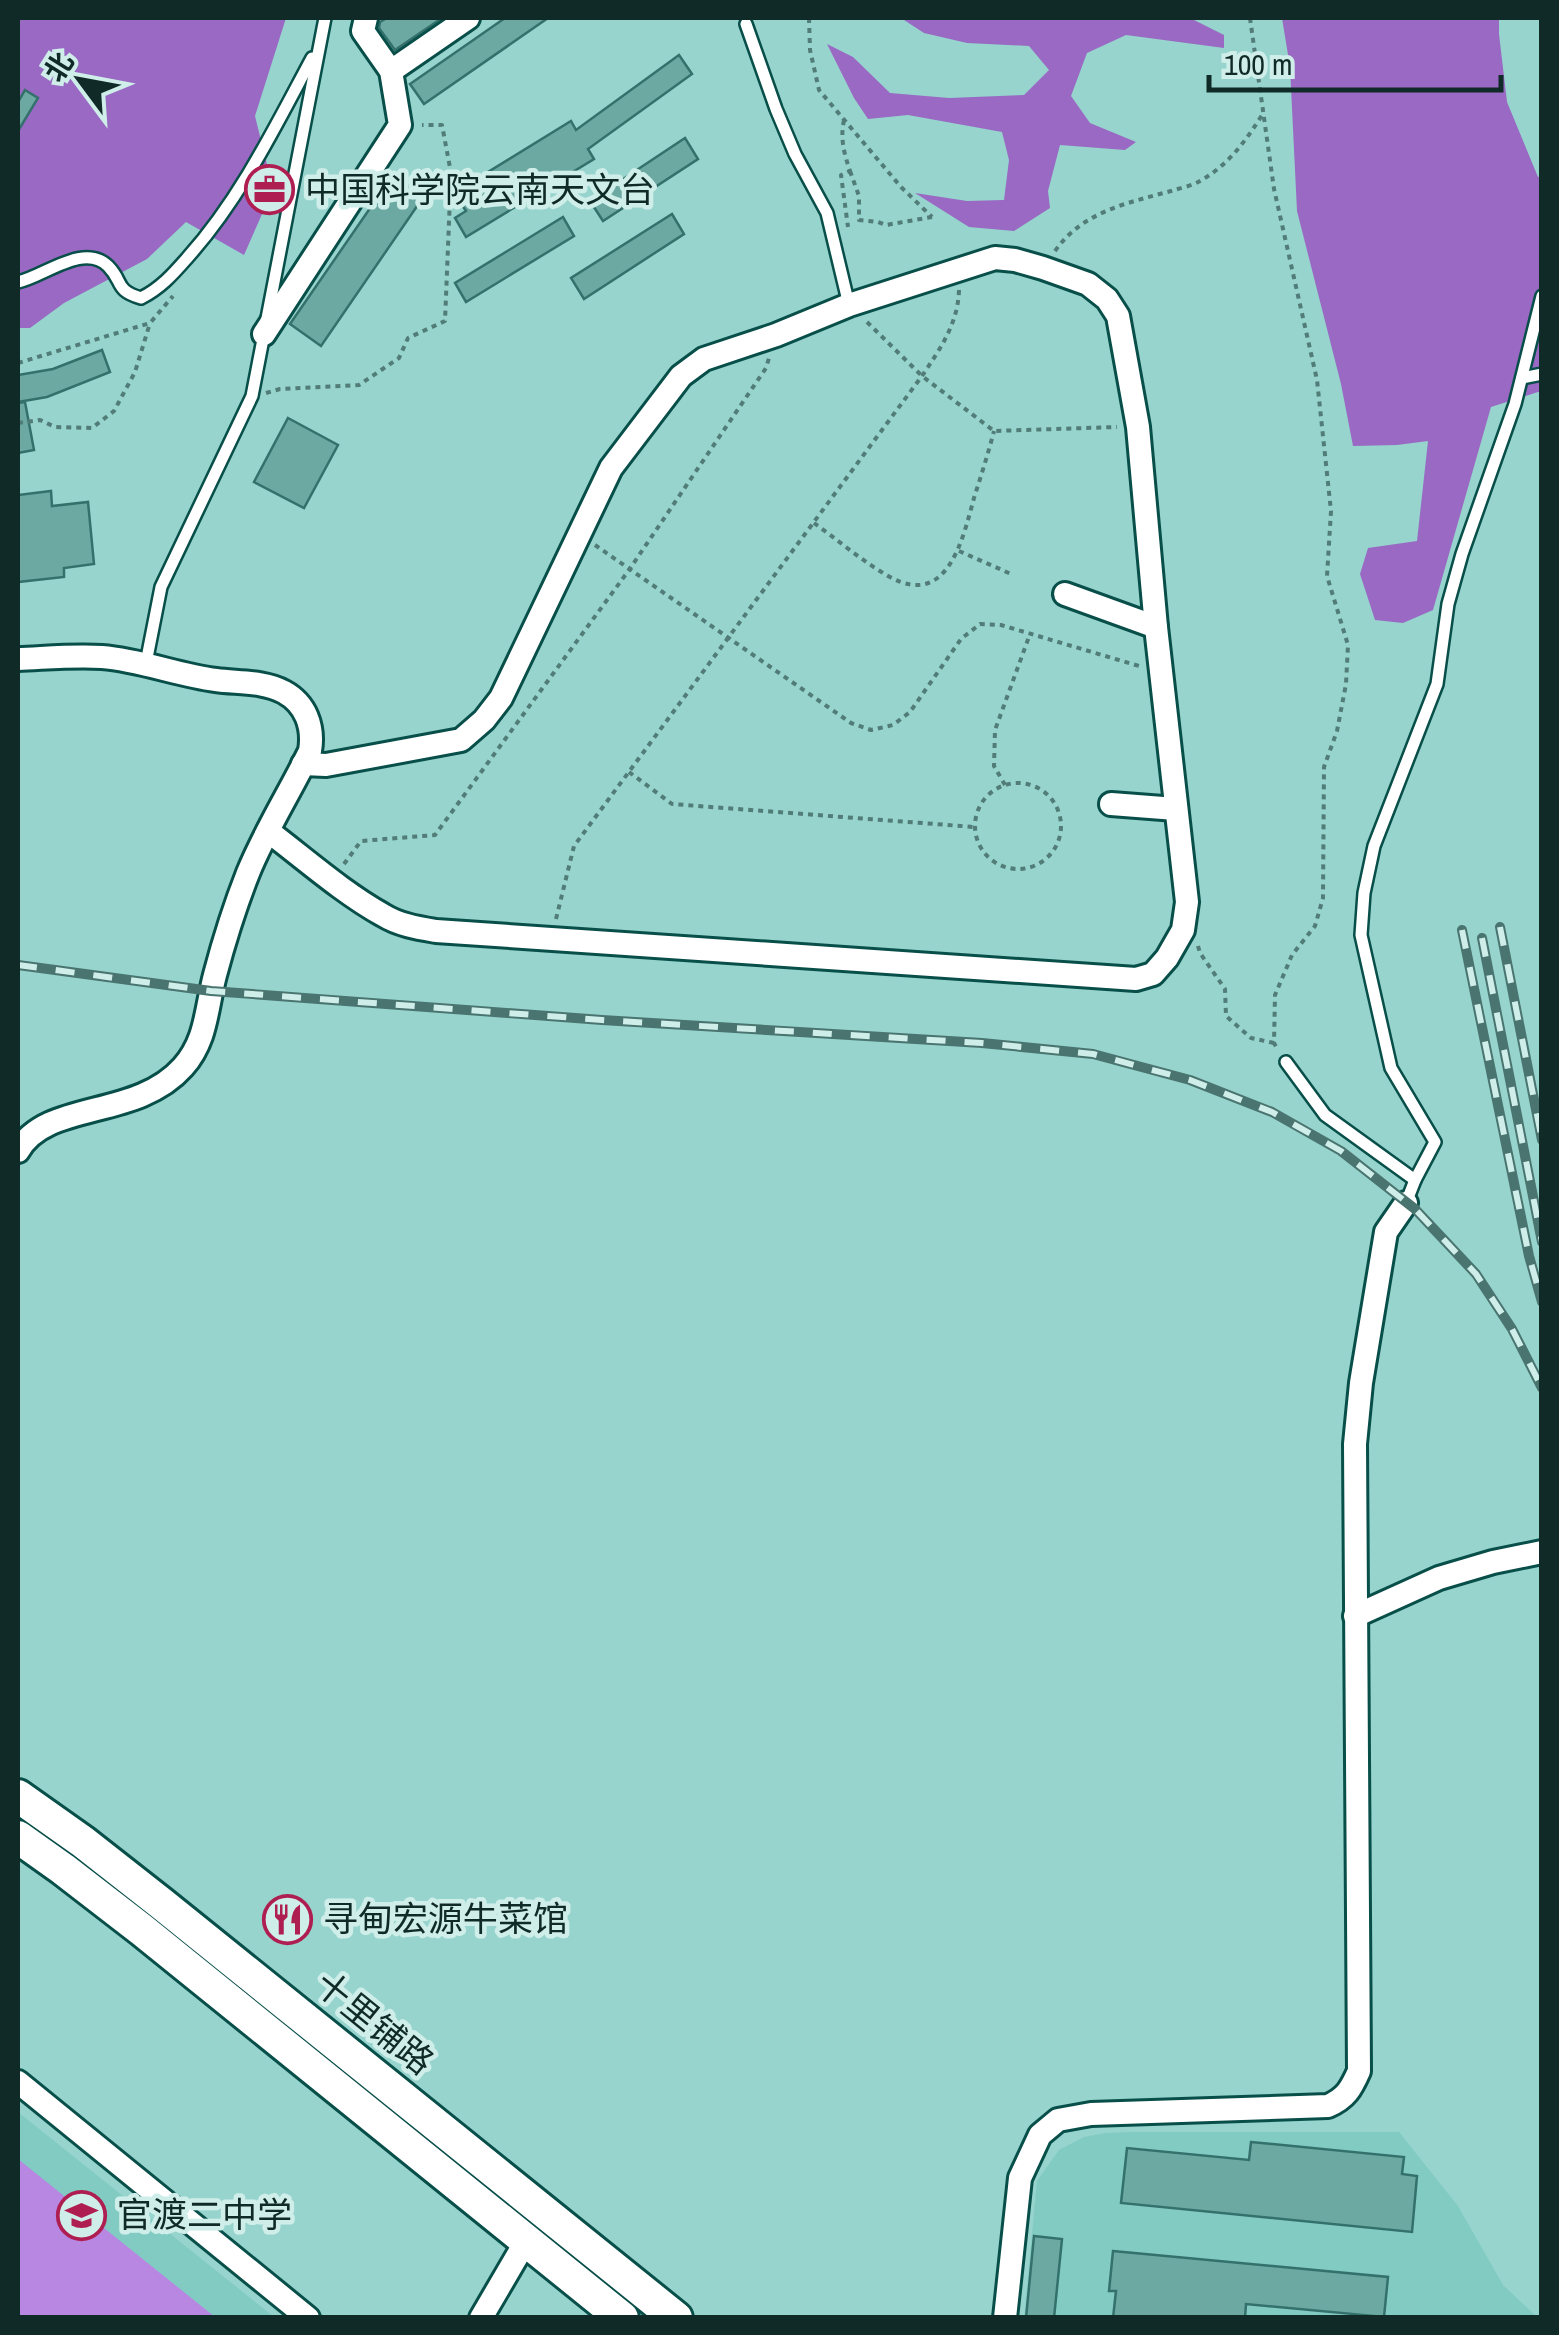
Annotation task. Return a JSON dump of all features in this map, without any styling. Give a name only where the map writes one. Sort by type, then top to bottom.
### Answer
[{"type":"main road","name":"十里铺路","points":[[18,1796],[162,1904],[676,2318]]},
{"type":"main road","name":"十里铺路","points":[[18,1837],[142,1930],[622,2318]]},
{"type":"street","points":[[264,334],[400,124],[391,71],[364,31],[366,18]]},
{"type":"street","points":[[391,71],[468,18]]},
{"type":"street","points":[[268,831],[384,916],[436,931],[1136,979],[1153,974],[1184,930],[1187,902],[1138,426],[1118,316],[1107,299],[1088,284],[1044,268],[995,258],[850,304],[704,359],[681,376],[611,468],[501,698],[484,720],[461,740],[326,764],[304,764]]},
{"type":"street","points":[[1064,594],[1156,628]]},
{"type":"street","points":[[18,659],[100,657],[211,679],[270,686],[303,708],[312,739],[304,764],[248,872],[223,944],[203,1035],[193,1054],[160,1088],[36,1129],[18,1151]]},
{"type":"street","points":[[1111,804],[1176,808]]},
{"type":"street","points":[[1005,2318],[1020,2178],[1040,2135],[1058,2120],[1090,2114],[1328,2106],[1350,2092],[1359,2071],[1356,1444],[1361,1383],[1386,1232],[1406,1202]]},
{"type":"street","points":[[1356,1616],[1439,1578],[1542,1552]]},
{"type":"street","points":[[18,2082],[308,2318]]},
{"type":"street","points":[[481,2318],[526,2241]]},
{"type":"lane","points":[[146,664],[161,587],[252,396],[325,18]]},
{"type":"lane","points":[[746,24],[795,154],[827,212],[850,304]]},
{"type":"lane","points":[[18,282],[73,260],[92,257],[107,264],[126,293],[141,298],[159,289],[214,228],[263,150],[318,45]]},
{"type":"lane","points":[[1406,1202],[1435,1142],[1392,1068],[1361,936],[1364,893],[1374,846],[1436,684],[1448,604],[1515,404],[1542,296]]},
{"type":"lane","points":[[1522,378],[1542,374]]},
{"type":"lane","points":[[1286,1062],[1325,1114],[1415,1180]]},
{"type":"path","points":[[809,18],[810,50],[819,90],[932,218],[886,225],[860,220],[858,196],[843,150],[844,120]]},
{"type":"path","points":[[1250,18],[1274,189],[1317,380],[1331,511],[1327,576],[1348,644],[1346,684],[1337,731],[1324,767],[1323,898],[1315,926],[1292,955],[1276,995],[1274,1042],[1286,1062]]},
{"type":"path","points":[[1044,268],[1078,226],[1106,210],[1198,182],[1224,164],[1248,138],[1264,112]]},
{"type":"path","points":[[252,396],[280,389],[358,384],[399,358],[408,338],[445,321],[451,173],[442,125],[400,124]]},
{"type":"path","points":[[836,250],[848,224],[840,175],[850,171]]},
{"type":"path","points":[[552,938],[574,846],[947,340],[958,303],[960,270]]},
{"type":"path","points":[[18,423],[40,420],[55,427],[92,428],[114,411],[135,372],[150,322],[177,292]]},
{"type":"path","points":[[850,304],[922,376],[994,431],[1138,426]]},
{"type":"path","points":[[18,363],[150,322]]},
{"type":"path","points":[[332,880],[361,841],[436,835],[629,570],[766,368],[776,335]]},
{"type":"path","points":[[814,523],[890,578],[910,585],[926,584],[943,574],[959,551],[994,431]]},
{"type":"path","points":[[579,533],[851,723],[871,730],[892,725],[910,712],[961,639],[980,624],[1001,625],[1161,672]]},
{"type":"path","points":[[959,551],[1012,574]]},
{"type":"path","points":[[1005,785],[994,766],[995,730],[1030,634]]},
{"type":"path","points":[[629,772],[672,804],[974,826]]},
{"type":"path","points":[[1005,785],[1032,785],[1054,802],[1060,814],[1062,828],[1050,855],[1024,870],[995,864],[976,841],[976,813],[992,791],[1005,785]]},
{"type":"path","points":[[1184,930],[1196,941],[1224,988],[1226,1016],[1251,1038],[1274,1042]]},
{"type":"shaded area","points":[[18,18],[286,18],[255,116],[273,189],[244,255],[186,222],[147,259],[64,303],[30,328],[18,328]]},
{"type":"shaded area","points":[[901,18],[1190,18],[1224,35],[1224,48],[1126,35],[1087,53],[1071,96],[1090,123],[1136,142],[1125,150],[1060,145],[1048,191],[1050,208],[1014,231],[969,227],[915,193],[967,201],[1004,200],[1009,160],[1002,132],[908,115],[868,119],[827,44],[853,57],[890,93],[949,98],[1024,95],[1049,70],[1029,46],[967,43],[924,33]]},
{"type":"shaded area","points":[[1282,18],[1499,18],[1507,102],[1538,177],[1541,176],[1541,391],[1491,407],[1433,610],[1403,623],[1375,620],[1360,574],[1368,548],[1417,541],[1428,441],[1353,446],[1297,211],[1290,67]]},
{"type":"shaded area","name":"官渡二中学","points":[[18,2112],[274,2317],[18,2317]]},
{"type":"shaded area","points":[[1133,2132],[1399,2132],[1458,2206],[1503,2285],[1537,2317],[1024,2318],[1037,2181],[1059,2150],[1084,2137]]},
{"type":"shaded area","points":[[18,2159],[215,2317],[18,2317]]},
{"type":"building","points":[[387,18],[442,18],[395,50],[379,28]]},
{"type":"building","points":[[505,18],[548,18],[424,104],[410,84]]},
{"type":"building","points":[[679,55],[692,74],[588,149],[594,159],[466,237],[455,218],[466,211],[454,193],[571,121],[576,130]]},
{"type":"building","points":[[25,90],[38,98],[18,131],[18,102]]},
{"type":"building","points":[[685,138],[698,159],[603,221],[590,201]]},
{"type":"building","points":[[393,175],[424,196],[321,346],[290,324]]},
{"type":"building","points":[[672,214],[684,234],[584,299],[571,278]]},
{"type":"building","points":[[563,217],[574,236],[466,302],[455,283]]},
{"type":"building","points":[[102,350],[110,372],[47,397],[18,402],[18,375],[53,369]]},
{"type":"building","points":[[25,402],[34,450],[18,453],[18,403]]},
{"type":"building","points":[[288,418],[338,445],[304,508],[254,482]]},
{"type":"building","points":[[51,491],[52,506],[88,502],[94,564],[64,568],[64,577],[18,582],[18,495]]},
{"type":"building","points":[[1251,2142],[1404,2157],[1402,2174],[1417,2176],[1412,2232],[1121,2203],[1127,2148],[1249,2160]]},
{"type":"building","points":[[1034,2236],[1062,2239],[1054,2318],[1026,2318]]},
{"type":"building","points":[[1113,2251],[1388,2277],[1384,2317],[1246,2304],[1245,2318],[1113,2318],[1116,2291],[1109,2291]]},
{"type":"railway","points":[[1500,927],[1542,1140]]},
{"type":"railway","points":[[1462,930],[1529,1256],[1542,1302]]},
{"type":"railway","points":[[1482,938],[1542,1242]]},
{"type":"railway","points":[[18,965],[211,991],[982,1043],[1093,1054],[1190,1080],[1272,1112],[1341,1151],[1415,1209],[1476,1274],[1512,1329],[1542,1388]]},
{"type":"place","name":"中国科学院云南天文台","points":[[270,190]]},
{"type":"place","name":"寻甸宏源牛菜馆","points":[[288,1919]]},
{"type":"place","name":"官渡二中学","points":[[82,2215]]}]
